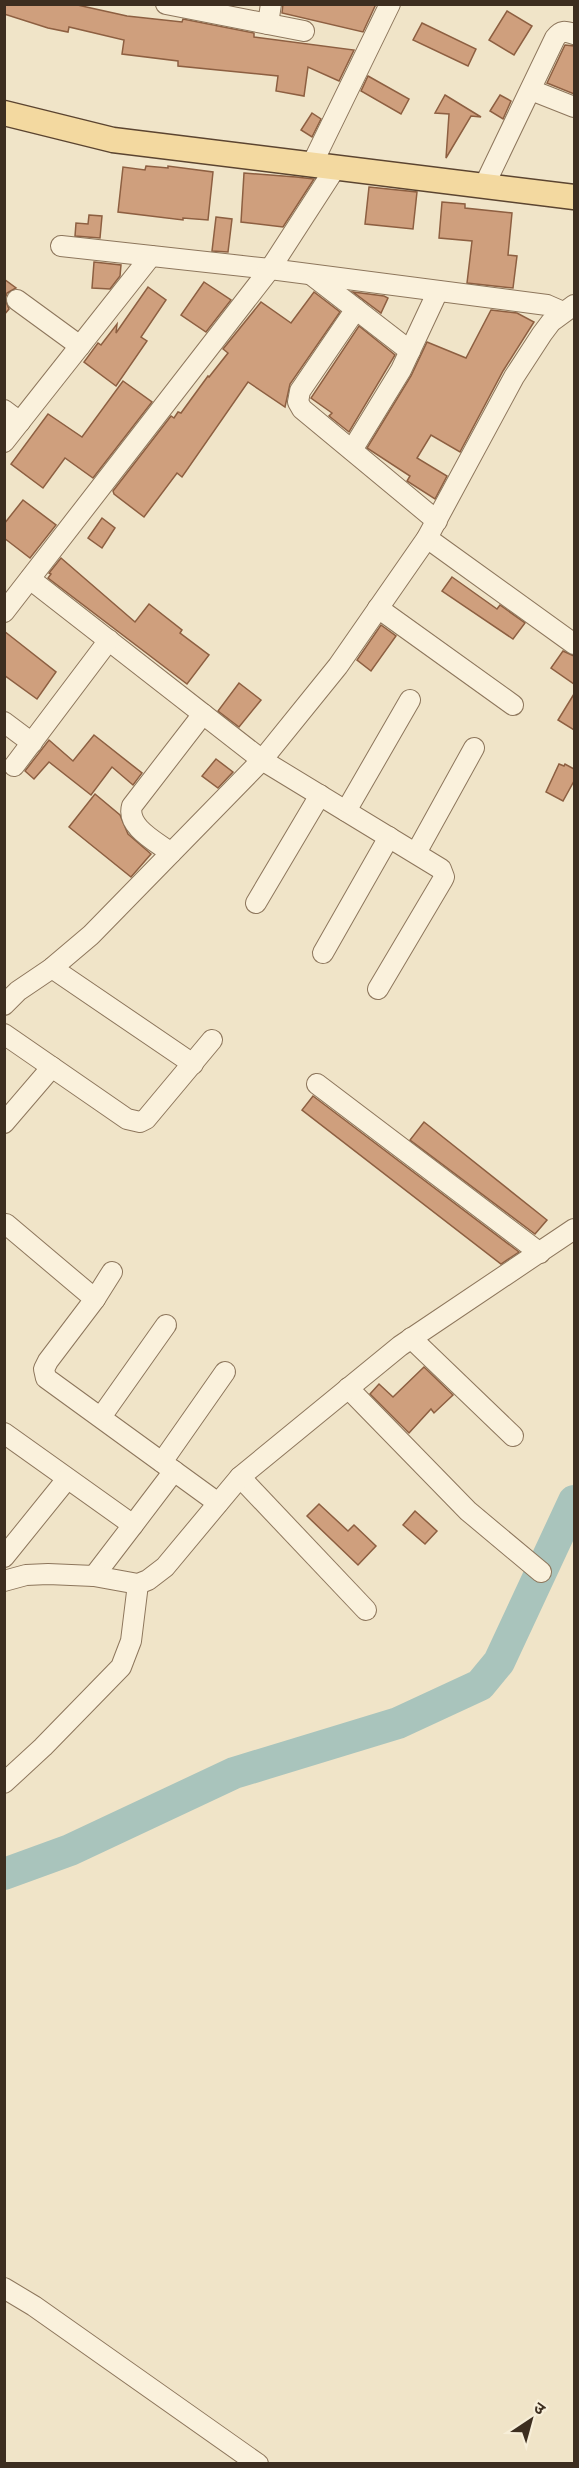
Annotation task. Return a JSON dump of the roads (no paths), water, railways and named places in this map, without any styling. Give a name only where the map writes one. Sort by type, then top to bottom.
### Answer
[{"type":"main road","points":[[4,113],[114,140],[574,197]]},
{"type":"street","points":[[166,4],[304,31]]},
{"type":"street","points":[[268,24],[271,4]]},
{"type":"street","points":[[4,612],[270,269],[324,165],[390,4]]},
{"type":"street","points":[[484,186],[555,38],[559,33],[565,31],[574,34]]},
{"type":"street","points":[[531,90],[574,107]]},
{"type":"street","points":[[61,246],[311,274],[569,309]]},
{"type":"street","points":[[4,442],[151,256]]},
{"type":"street","points":[[311,274],[410,351]]},
{"type":"street","points":[[352,450],[410,351],[438,291]]},
{"type":"street","points":[[17,300],[80,346]]},
{"type":"street","points":[[356,309],[300,391],[298,402],[302,409],[352,450],[432,530],[574,644]]},
{"type":"street","points":[[9,992],[52,968],[91,934],[262,760],[338,666],[432,530],[514,377],[542,334],[569,309]]},
{"type":"street","points":[[4,410],[20,422]]},
{"type":"street","points":[[30,579],[262,760],[437,865],[444,877],[378,989]]},
{"type":"street","points":[[378,608],[513,705]]},
{"type":"street","points":[[14,766],[109,640]]},
{"type":"street","points":[[346,811],[410,700]]},
{"type":"street","points":[[171,853],[137,826],[130,812],[132,806],[203,714]]},
{"type":"street","points":[[4,722],[32,742]]},
{"type":"street","points":[[416,853],[474,748]]},
{"type":"street","points":[[256,903],[320,795]]},
{"type":"street","points":[[323,953],[389,837]]},
{"type":"street","points":[[52,968],[192,1064]]},
{"type":"street","points":[[4,1034],[127,1119],[140,1122],[146,1119],[212,1040]]},
{"type":"street","points":[[4,1123],[52,1067]]},
{"type":"street","points":[[317,1084],[540,1253]]},
{"type":"street","points":[[6,1224],[94,1299]]},
{"type":"street","points":[[4,1581],[37,1575],[94,1576],[138,1584],[148,1580],[165,1566],[240,1477],[348,1388],[411,1338],[574,1229]]},
{"type":"street","points":[[112,1272],[44,1369],[46,1378],[218,1503]]},
{"type":"street","points":[[100,1417],[166,1326]]},
{"type":"street","points":[[411,1338],[513,1436]]},
{"type":"street","points":[[94,1576],[133,1525],[225,1372]]},
{"type":"street","points":[[348,1388],[468,1511],[542,1572]]},
{"type":"street","points":[[4,1433],[133,1525]]},
{"type":"street","points":[[240,1477],[366,1610]]},
{"type":"street","points":[[4,1557],[67,1479]]},
{"type":"street","points":[[4,1783],[51,1739],[120,1667],[131,1641],[138,1584]]},
{"type":"street","points":[[4,2288],[34,2306],[258,2463]]},
{"type":"waterway","points":[[4,1874],[70,1850],[234,1773],[398,1723],[480,1685],[499,1662],[574,1501]]}]
